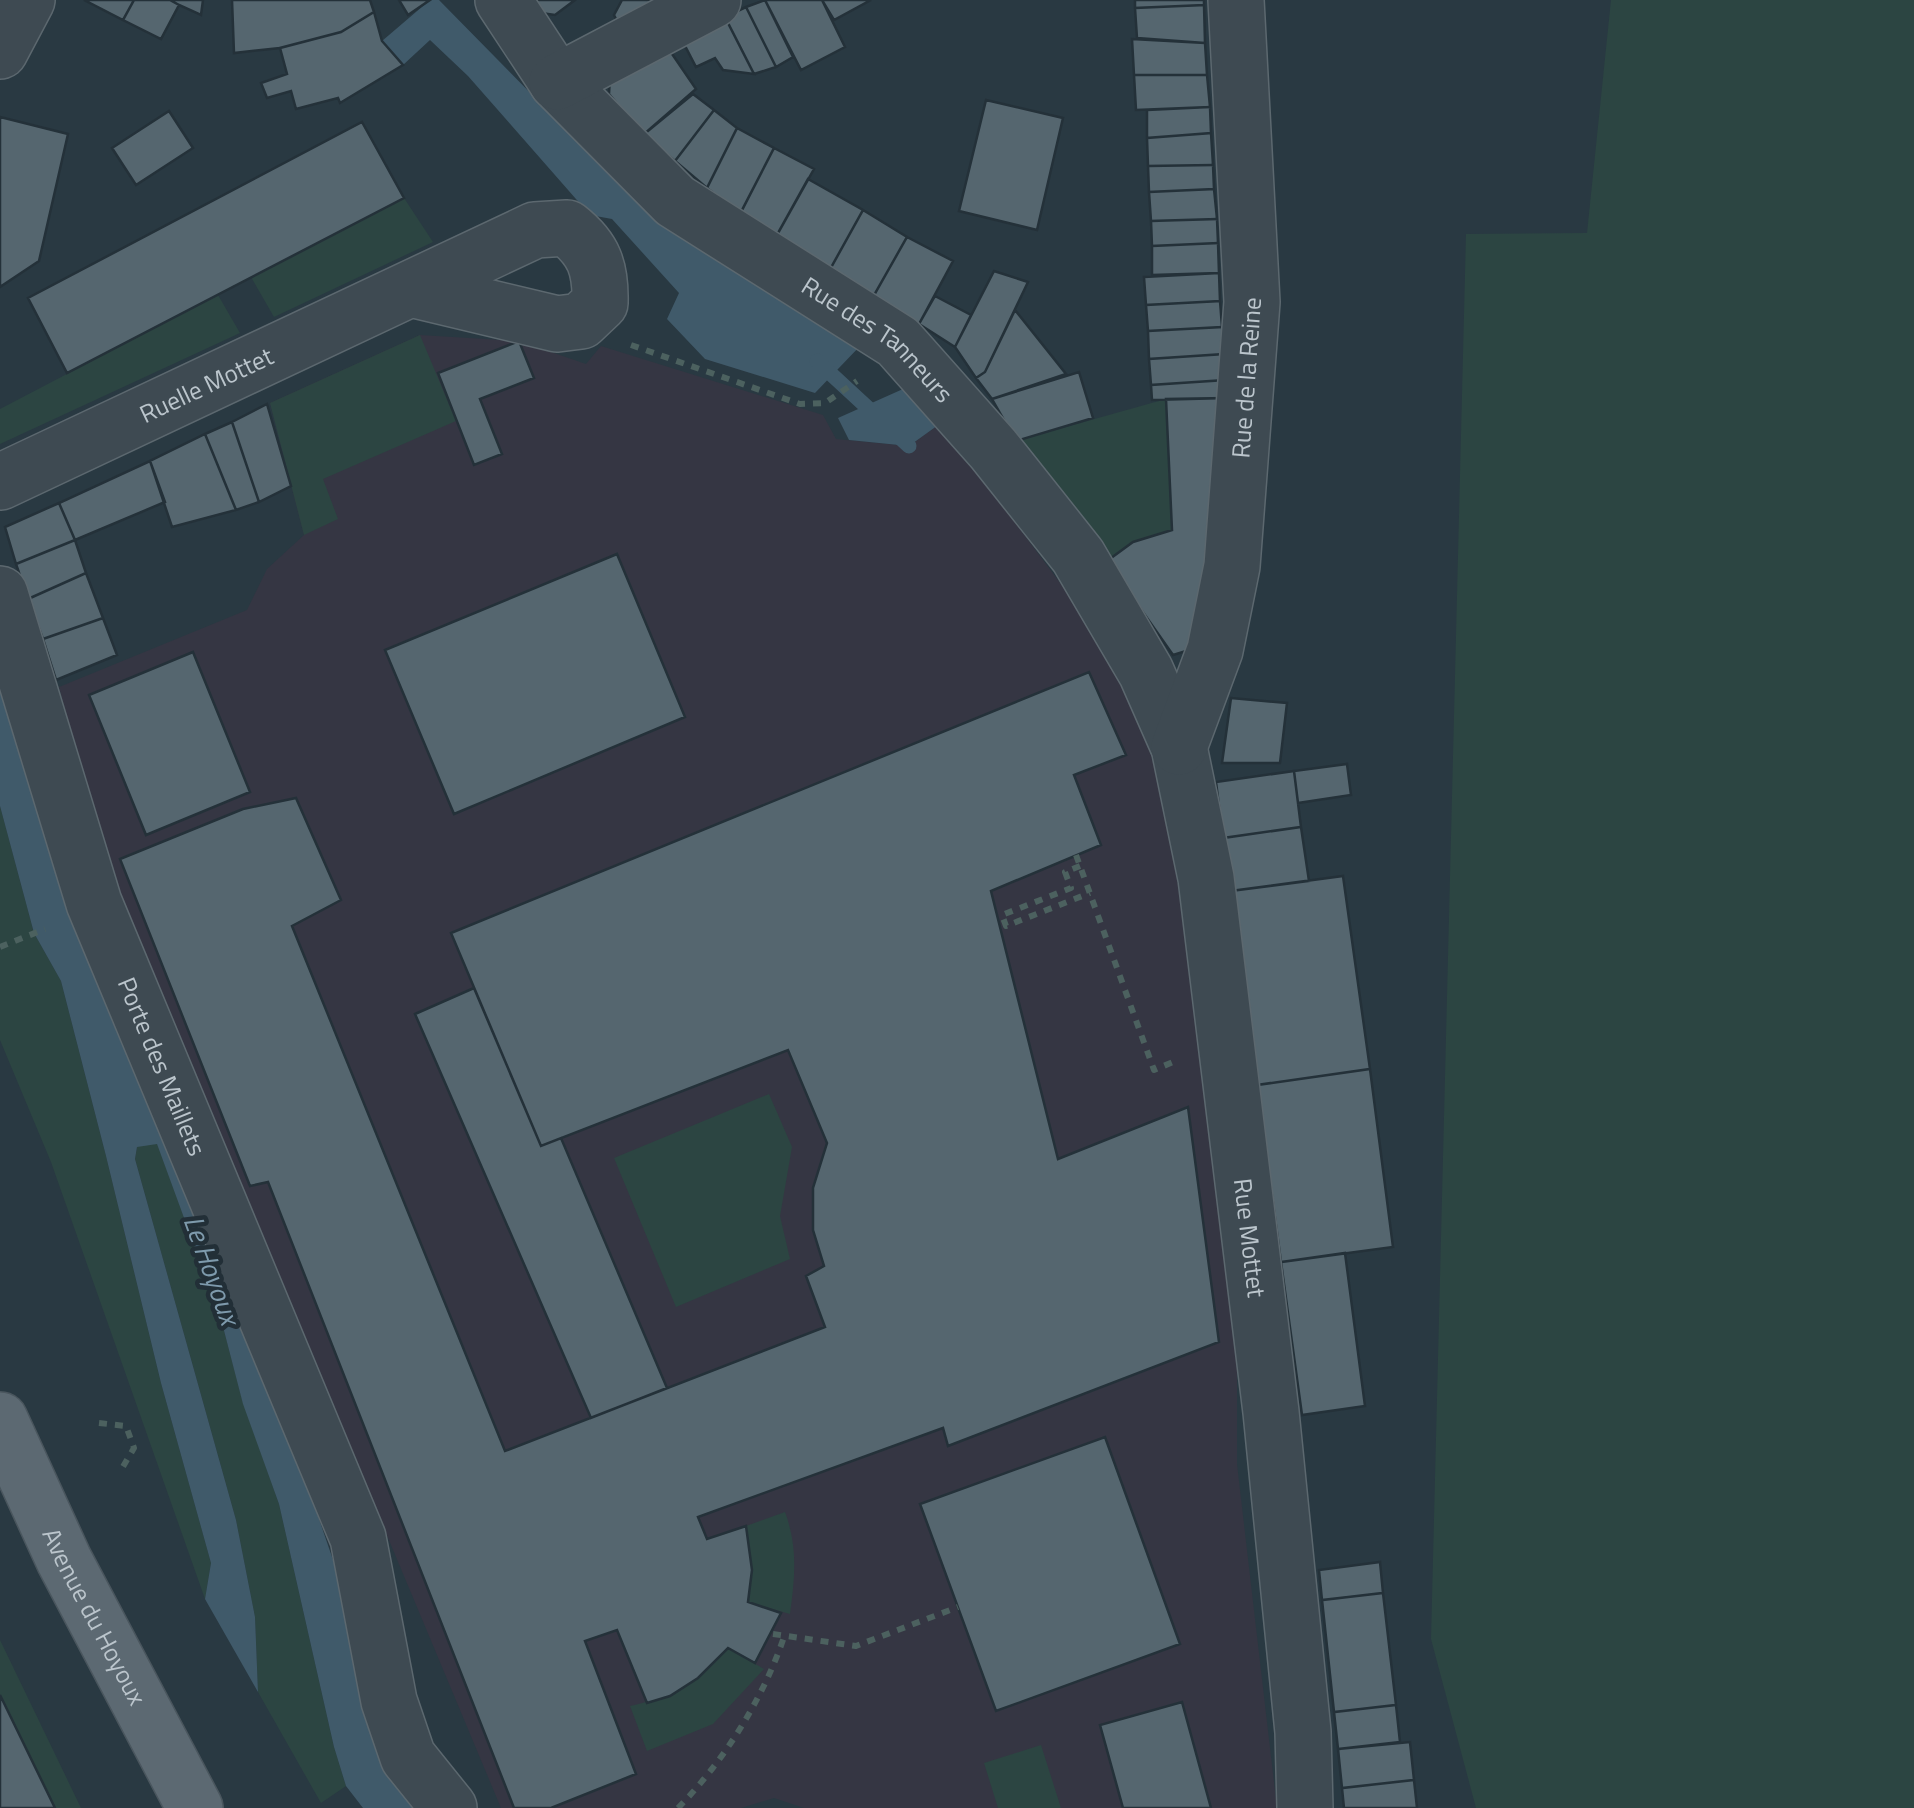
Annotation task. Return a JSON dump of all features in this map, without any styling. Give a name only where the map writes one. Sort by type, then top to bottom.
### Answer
[{"type":"main road","name":"Avenue du Hoyoux","points":[[0,1420],[64,1560],[194,1808]]},
{"type":"street","points":[[0,51],[27,0]]},
{"type":"street","name":"Rue des Tanneurs","points":[[503,0],[557,82],[676,201],[898,342],[993,449],[1078,556],[1146,672],[1180,746]]},
{"type":"street","points":[[557,82],[713,0]]},
{"type":"street","name":"Rue de la Reine","points":[[1180,746],[1215,650],[1232,566],[1251,320],[1236,0]]},
{"type":"street","name":"Ruelle Mottet","points":[[0,482],[536,230],[567,228],[589,246],[601,276],[600,303],[581,321]]},
{"type":"street","points":[[411,290],[533,322],[581,321]]},
{"type":"street","name":"Porte des Maillets","points":[[0,594],[94,903],[358,1538],[389,1701],[408,1758],[448,1808]]},
{"type":"street","name":"Rue Mottet","points":[[1180,746],[1206,878],[1271,1412],[1303,1732],[1305,1808]]},
{"type":"path","points":[[581,321],[602,336],[800,404],[825,403]]},
{"type":"path","points":[[1076,855],[1154,1070],[1226,1042]]},
{"type":"path","points":[[1080,866],[1065,872],[1071,888],[1002,915],[1006,926],[1090,892]]},
{"type":"path","points":[[0,947],[34,933]]},
{"type":"path","points":[[100,1423],[126,1426],[134,1448],[121,1470]]},
{"type":"path","points":[[772,1634],[856,1646],[958,1606]]},
{"type":"path","points":[[678,1808],[747,1717],[770,1678],[784,1637]]},
{"type":"shaded area","points":[[420,335],[519,341],[586,364],[601,346],[823,415],[836,439],[909,446],[941,423],[1075,603],[1144,725],[1173,845],[1237,1356],[1237,1464],[1277,1808],[804,1808],[774,1798],[741,1808],[501,1808],[102,854],[59,687],[247,610],[267,569],[304,535],[270,403]]},
{"type":"green space","points":[[1611,0],[1914,0],[1914,1808],[1476,1808],[1431,1639],[1466,234],[1587,233]]},
{"type":"green space","points":[[404,198],[433,242],[274,317],[251,277]]},
{"type":"green space","points":[[218,295],[240,333],[0,444],[0,409]]},
{"type":"green space","points":[[420,335],[456,421],[323,479],[338,519],[304,535],[270,403]]},
{"type":"green space","points":[[1166,399],[1172,530],[1107,561],[1016,441]]},
{"type":"green space","points":[[0,806],[34,933],[61,981],[161,1383],[211,1563],[205,1599],[51,1162],[0,1040],[0,949],[10,944],[0,947]]},
{"type":"green space","points":[[769,1094],[792,1147],[780,1216],[790,1259],[676,1307],[614,1158]]},
{"type":"green space","points":[[144,1142],[157,1143],[221,1319],[242,1399],[279,1504],[346,1786],[321,1803],[258,1692],[255,1617],[236,1520],[135,1159],[137,1147]]},
{"type":"green space","points":[[785,1512],[794,1562],[790,1614],[748,1602],[752,1570],[746,1526]]},
{"type":"green space","points":[[0,1640],[81,1808],[55,1808],[0,1695]]},
{"type":"green space","points":[[728,1648],[764,1669],[713,1724],[647,1751],[630,1706],[684,1685]]},
{"type":"green space","points":[[1041,1745],[1061,1808],[998,1808],[984,1763]]},
{"type":"water","points":[[430,0],[439,0],[550,113],[861,345],[815,393],[705,359],[667,319],[679,293],[612,219],[590,215],[468,76],[430,40],[403,65],[382,41]]},
{"type":"water","points":[[912,385],[941,423],[909,446],[849,440],[838,418]]},
{"type":"water","name":"Le Hoyoux","points":[[0,672],[281,1408],[418,1808],[363,1808],[346,1786],[279,1504],[243,1404],[221,1319],[157,1144],[137,1147],[135,1159],[236,1520],[255,1617],[258,1692],[205,1599],[211,1563],[161,1383],[61,981],[34,933],[0,806]]},
{"type":"building","points":[[84,0],[134,0],[123,20]]},
{"type":"building","points":[[134,0],[170,0],[179,5],[161,39],[123,20]]},
{"type":"building","points":[[170,0],[203,0],[201,15],[179,5]]},
{"type":"building","points":[[232,0],[370,0],[374,12],[341,32],[280,48],[234,53]]},
{"type":"building","points":[[399,0],[430,0],[408,15]]},
{"type":"building","points":[[533,0],[575,0],[555,15],[541,13]]},
{"type":"building","points":[[622,0],[655,0],[617,21],[614,15]]},
{"type":"building","points":[[765,0],[822,0],[845,47],[801,70]]},
{"type":"building","points":[[765,0],[793,57],[776,67],[746,7]]},
{"type":"building","points":[[822,0],[871,0],[834,20]]},
{"type":"building","points":[[1135,0],[1204,0],[1204,5],[1135,8]]},
{"type":"building","points":[[1204,5],[1205,43],[1137,38],[1135,8]]},
{"type":"building","points":[[746,7],[776,67],[754,74],[725,17]]},
{"type":"building","points":[[374,12],[382,41],[403,65],[340,103],[338,98],[296,109],[291,91],[267,98],[261,83],[287,74],[280,48],[341,32]]},
{"type":"building","points":[[725,17],[754,74],[723,70],[715,58],[696,67],[682,40]]},
{"type":"building","points":[[1132,39],[1205,43],[1207,75],[1134,75]]},
{"type":"building","points":[[668,48],[696,89],[643,135],[609,94],[610,77]]},
{"type":"building","points":[[1134,75],[1207,75],[1210,107],[1136,110]]},
{"type":"building","points":[[693,94],[714,110],[675,161],[643,135]]},
{"type":"building","points":[[986,100],[1063,118],[1037,230],[959,211]]},
{"type":"building","points":[[1210,107],[1211,133],[1147,138],[1147,110]]},
{"type":"building","points":[[714,110],[737,128],[707,188],[675,161]]},
{"type":"building","points":[[169,111],[193,148],[136,185],[112,148]]},
{"type":"building","points":[[0,117],[68,134],[39,261],[0,287]]},
{"type":"building","points":[[362,122],[404,198],[67,373],[28,298]]},
{"type":"building","points":[[737,128],[774,148],[740,214],[707,188]]},
{"type":"building","points":[[1211,133],[1213,165],[1148,166],[1147,138]]},
{"type":"building","points":[[774,148],[814,169],[773,242],[740,214]]},
{"type":"building","points":[[1213,165],[1214,189],[1149,192],[1148,166]]},
{"type":"building","points":[[808,179],[863,210],[828,273],[773,242]]},
{"type":"building","points":[[1214,189],[1217,219],[1151,221],[1149,192]]},
{"type":"building","points":[[863,210],[907,237],[873,297],[828,273]]},
{"type":"building","points":[[1217,219],[1218,243],[1152,246],[1151,221]]},
{"type":"building","points":[[907,237],[953,261],[919,324],[873,297]]},
{"type":"building","points":[[1218,243],[1219,273],[1152,275],[1152,246]]},
{"type":"building","points":[[994,271],[1028,282],[985,372],[976,378],[955,347]]},
{"type":"building","points":[[1219,273],[1220,301],[1146,305],[1144,277]]},
{"type":"building","points":[[935,296],[971,315],[955,347],[919,324]]},
{"type":"building","points":[[1220,301],[1222,327],[1148,331],[1146,305]]},
{"type":"building","points":[[1015,310],[1066,374],[992,399],[976,378],[985,372]]},
{"type":"building","points":[[1222,327],[1224,354],[1149,359],[1148,331]]},
{"type":"building","points":[[519,341],[534,378],[480,399],[502,454],[474,465],[438,373]]},
{"type":"building","points":[[1224,354],[1225,380],[1151,385],[1149,359]]},
{"type":"building","points":[[1079,372],[1093,418],[1016,441],[992,399]]},
{"type":"building","points":[[1225,380],[1226,398],[1152,400],[1151,385]]},
{"type":"building","points":[[1226,398],[1196,648],[1173,655],[1107,561],[1133,542],[1172,530],[1166,399]]},
{"type":"building","points":[[267,404],[291,486],[259,502],[232,422]]},
{"type":"building","points":[[232,422],[259,502],[236,510],[205,434]]},
{"type":"building","points":[[205,434],[236,510],[172,527],[150,461]]},
{"type":"building","points":[[150,461],[165,502],[75,540],[59,503]]},
{"type":"building","points":[[59,503],[75,540],[16,564],[5,527]]},
{"type":"building","points":[[75,540],[86,573],[28,599],[16,564]]},
{"type":"building","points":[[617,554],[685,717],[454,814],[385,650]]},
{"type":"building","points":[[86,573],[103,618],[43,639],[28,599]]},
{"type":"building","points":[[103,618],[117,655],[56,680],[43,639]]},
{"type":"building","points":[[193,652],[250,792],[146,835],[89,695]]},
{"type":"building","points":[[1089,672],[1126,755],[1074,775],[1101,845],[991,891],[1058,1159],[1188,1107],[1219,1342],[948,1446],[943,1428],[698,1517],[707,1539],[746,1526],[752,1570],[748,1602],[781,1613],[755,1663],[728,1648],[698,1678],[670,1696],[647,1703],[617,1630],[585,1641],[636,1774],[551,1808],[514,1808],[268,1182],[250,1186],[120,859],[243,809],[296,798],[341,900],[292,926],[505,1451],[825,1327],[806,1276],[824,1266],[813,1230],[813,1188],[827,1143],[788,1050],[541,1146],[451,933]]},
{"type":"building","points":[[1231,698],[1287,703],[1280,763],[1222,763]]},
{"type":"building","points":[[1347,764],[1351,795],[1298,803],[1294,771]]},
{"type":"building","points":[[1294,771],[1301,827],[1223,838],[1216,782]]},
{"type":"building","points":[[1301,827],[1309,881],[1230,891],[1223,838]]},
{"type":"building","points":[[1343,876],[1370,1069],[1257,1085],[1230,891]]},
{"type":"building","points":[[474,988],[541,1146],[561,1138],[667,1388],[591,1418],[415,1014]]},
{"type":"building","points":[[1370,1069],[1393,1247],[1281,1262],[1257,1085]]},
{"type":"building","points":[[1345,1253],[1365,1406],[1302,1415],[1281,1262]]},
{"type":"building","points":[[1105,1437],[1180,1644],[996,1711],[920,1504]]},
{"type":"building","points":[[1380,1562],[1383,1593],[1322,1600],[1319,1570]]},
{"type":"building","points":[[1383,1593],[1396,1705],[1334,1712],[1322,1600]]},
{"type":"building","points":[[0,1695],[55,1808],[0,1808]]},
{"type":"building","points":[[1182,1702],[1211,1808],[1123,1808],[1100,1725]]},
{"type":"building","points":[[1396,1705],[1400,1742],[1338,1749],[1334,1712]]},
{"type":"building","points":[[1410,1742],[1414,1780],[1342,1788],[1338,1749]]},
{"type":"building","points":[[1414,1780],[1417,1808],[1344,1808],[1342,1788]]},
{"type":"waterway","points":[[817,361],[909,446]]}]
